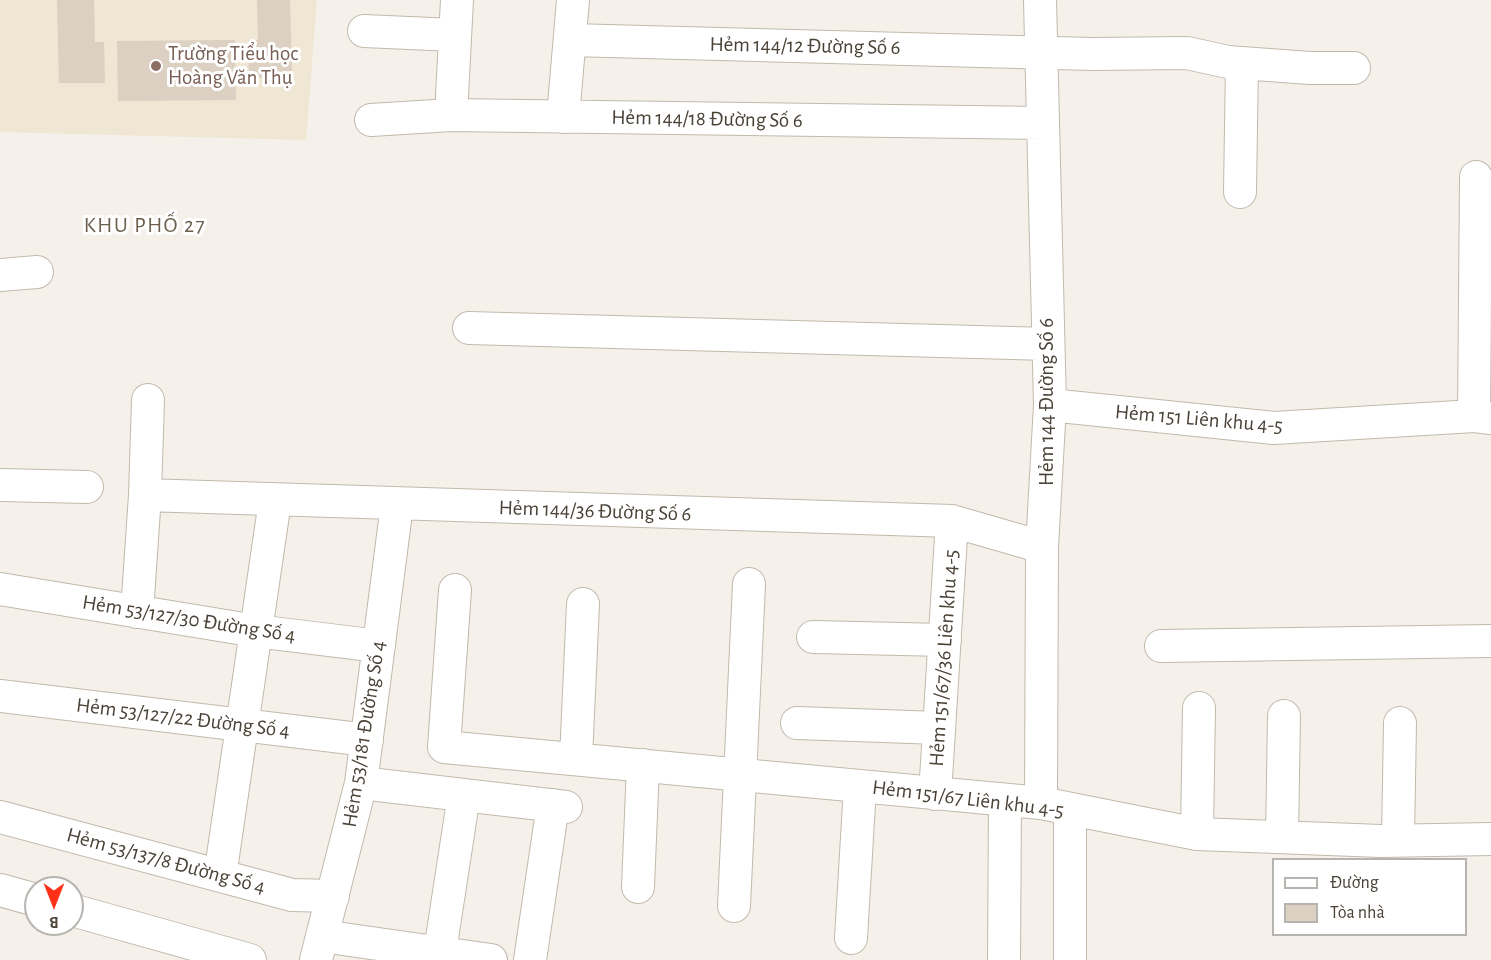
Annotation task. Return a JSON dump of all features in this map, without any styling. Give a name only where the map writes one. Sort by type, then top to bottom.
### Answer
[{"type":"street","points":[[451,115],[457,0]]},
{"type":"street","points":[[563,117],[573,0]]},
{"type":"street","name":"Hẻm 144 Đường Số 6","points":[[1040,0],[1050,405],[1042,547],[1056,807],[1070,960]]},
{"type":"street","points":[[364,32],[454,35]]},
{"type":"street","name":"Hẻm 144/12 Đường Số 6","points":[[570,40],[1041,52],[1187,53],[1242,63],[1310,68],[1354,68]]},
{"type":"street","points":[[1240,192],[1242,63]]},
{"type":"street","name":"Hẻm 144/18 Đường Số 6","points":[[371,120],[451,115],[1043,123]]},
{"type":"street","points":[[1476,177],[1482,417]]},
{"type":"street","points":[[0,275],[37,272]]},
{"type":"street","points":[[469,328],[1048,344]]},
{"type":"street","points":[[137,612],[145,495],[148,400]]},
{"type":"street","name":"Hẻm 151 Liên khu 4-5","points":[[1050,405],[1274,428],[1482,417]]},
{"type":"street","points":[[0,485],[87,487]]},
{"type":"street","name":"Hẻm 144/36 Đường Số 6","points":[[145,495],[397,505],[952,521],[1042,547]]},
{"type":"street","points":[[220,876],[274,501]]},
{"type":"street","name":"Hẻm 53/181 Đường Số 4","points":[[319,948],[361,783],[397,505]]},
{"type":"street","name":"Hẻm 151/67/36 Liên khu 4-5","points":[[935,794],[952,521]]},
{"type":"street","points":[[734,906],[749,584]]},
{"type":"street","name":"Hẻm 53/127/30 Đường Số 4","points":[[0,589],[256,631],[379,646]]},
{"type":"street","name":"Hẻm 151/67 Liên khu 4-5","points":[[455,590],[444,747],[1005,801],[1056,807],[1197,834],[1398,840],[1491,839]]},
{"type":"street","points":[[576,758],[583,604]]},
{"type":"street","points":[[813,637],[945,640]]},
{"type":"street","points":[[1161,646],[1491,641]]},
{"type":"street","name":"Hẻm 53/127/22 Đường Số 4","points":[[0,696],[367,740]]},
{"type":"street","points":[[1197,834],[1199,708]]},
{"type":"street","points":[[1282,836],[1284,716]]},
{"type":"street","points":[[797,723],[939,728]]},
{"type":"street","points":[[1398,840],[1400,723]]},
{"type":"street","points":[[638,887],[643,765]]},
{"type":"street","points":[[361,783],[559,806],[530,960]]},
{"type":"street","points":[[851,938],[860,787]]},
{"type":"street","points":[[440,951],[464,795]]},
{"type":"street","points":[[1004,960],[1005,801]]},
{"type":"street","name":"Hẻm 53/137/8 Đường Số 4","points":[[0,817],[292,895],[333,896]]},
{"type":"street","points":[[0,890],[24,897]]},
{"type":"street","points":[[84,913],[250,960]]},
{"type":"street","points":[[319,948],[440,951],[491,960]]},
{"type":"shaded area","name":"Trường Tiểu học Hoàng Văn Thụ","points":[[0,0],[317,0],[306,140],[0,132]]},
{"type":"building","points":[[57,0],[94,0],[95,42],[104,42],[105,83],[59,83]]},
{"type":"building","points":[[257,0],[290,0],[292,77],[249,78],[248,40],[258,40]]},
{"type":"building","points":[[235,40],[236,100],[118,101],[117,41]]},
{"type":"place","name":"Trường Tiểu học Hoàng Văn Thụ","points":[[156,66]]},
{"type":"district","name":"KHU PHỐ 27","points":[[145,225]]}]
